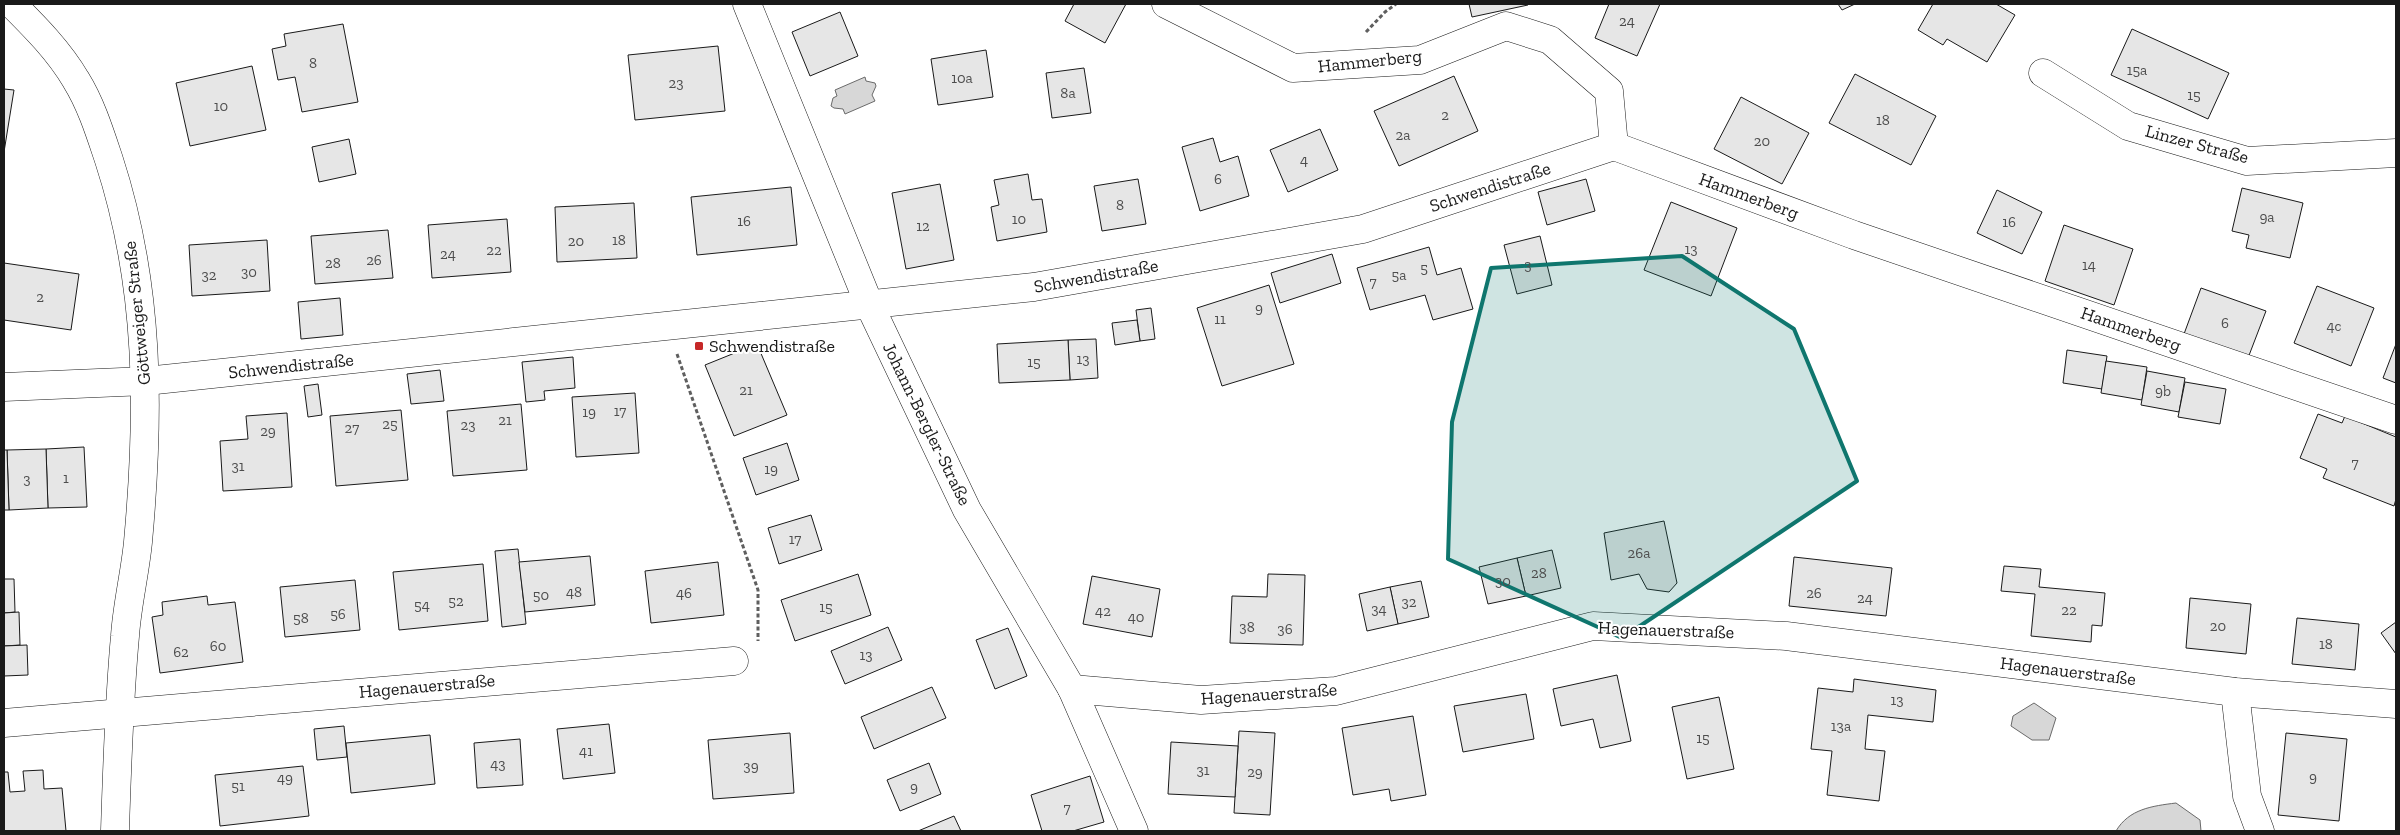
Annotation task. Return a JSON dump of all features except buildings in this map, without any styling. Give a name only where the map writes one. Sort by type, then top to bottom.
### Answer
[{"type":"street","name":"Göttweiger Straße","points":[[12,4],[46,39],[76,80],[96,121],[116,182],[128,231],[144,339],[146,382],[145,441],[138,544],[125,634],[119,714],[115,831]]},
{"type":"street","name":"Johann-Bergler-Straße","points":[[747,4],[869,304],[967,510],[1072,689],[1134,831]]},
{"type":"street","name":"Hammerberg","points":[[1166,4],[1293,68],[1420,60],[1506,26],[1550,40],[1609,91],[1614,146],[1854,235],[2396,420]]},
{"type":"street","name":"Linzer Straße","points":[[2042,73],[2128,126],[2247,160],[2396,153]]},
{"type":"street","name":"Schwendistraße","points":[[4,387],[146,382],[1034,287],[1363,229],[1614,146]]},
{"type":"street","name":"Hagenauerstraße","points":[[1072,689],[1201,700],[1336,691],[1593,626],[1786,636],[2235,692],[2396,704]]},
{"type":"street","name":"Hagenauerstraße","points":[[119,714],[289,697],[734,661]]},
{"type":"street","points":[[2235,692],[2247,796],[2260,831]]},
{"type":"street","points":[[4,723],[119,714]]},
{"type":"path","points":[[667,325],[758,590],[758,645],[734,661]]},
{"type":"highlighted area","points":[[1682,256],[1794,329],[1857,481],[1622,638],[1448,559],[1452,422],[1491,268]]},
{"type":"shaded area","points":[[865,77],[866,81],[875,83],[876,86],[872,95],[875,101],[845,114],[843,109],[831,106],[833,98],[837,96],[835,90]]},
{"type":"shaded area","points":[[2034,703],[2056,718],[2049,740],[2032,740],[2011,726],[2013,716]]},
{"type":"shaded area","points":[[2176,803],[2200,820],[2201,831],[2116,831],[2134,813],[2150,807]]},
{"type":"place","name":"Schwendistraße","points":[[699,346]]}]
